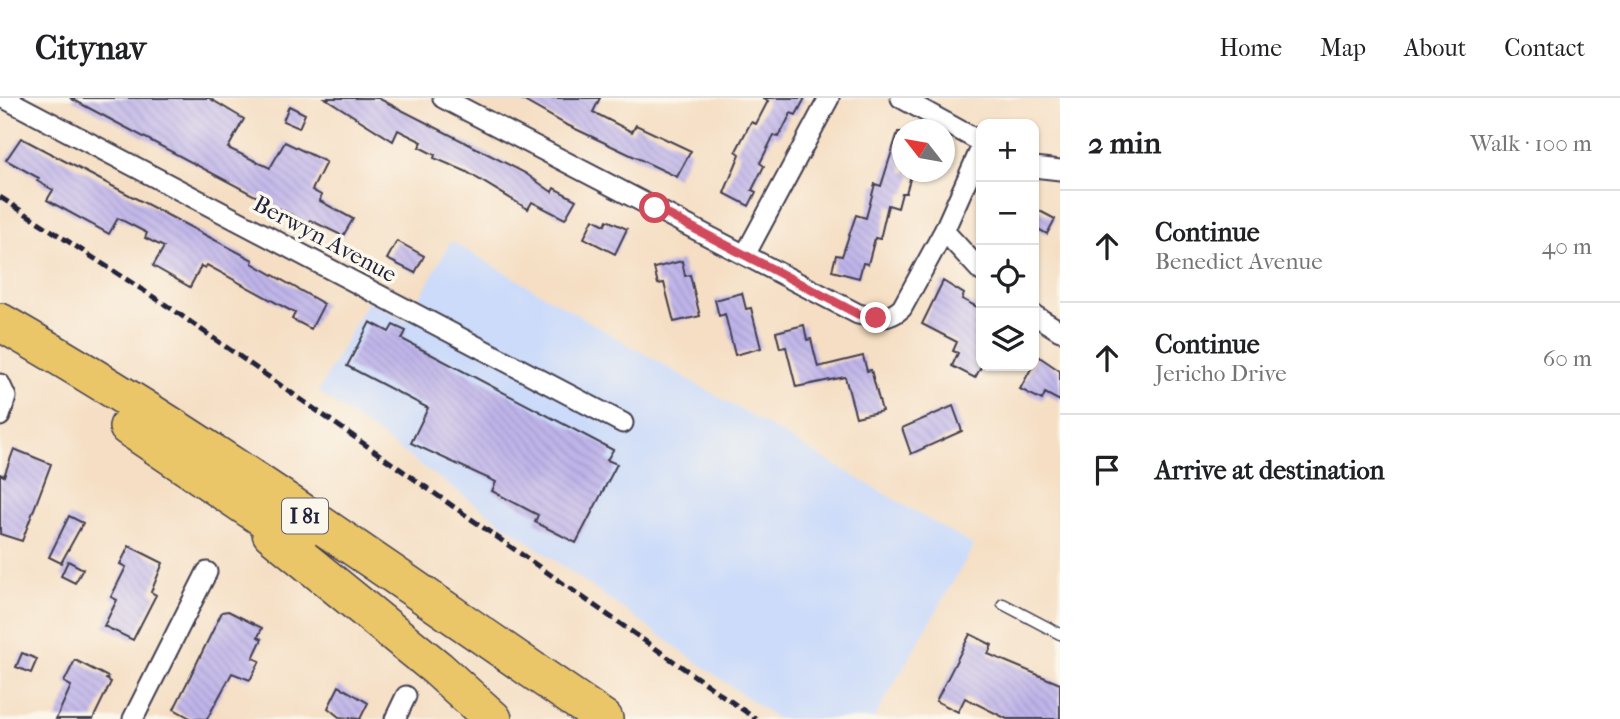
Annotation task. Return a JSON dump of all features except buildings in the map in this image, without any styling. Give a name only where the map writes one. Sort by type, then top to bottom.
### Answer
[{"type":"highway","name":"I 81","points":[[0,322],[86,371],[166,423],[604,719]]},
{"type":"highway","name":"I 81","points":[[0,346],[93,403],[216,488],[463,650],[558,719]]},
{"type":"highway","points":[[216,488],[438,669],[493,719]]},
{"type":"street","name":"Berwyn Avenue","points":[[4,98],[623,424]]},
{"type":"street","points":[[443,98],[858,314],[884,318],[902,307],[944,231],[976,159]]},
{"type":"street","points":[[745,256],[829,98]]},
{"type":"street","points":[[914,101],[976,139]]},
{"type":"street","points":[[1039,168],[1060,170]]},
{"type":"street","points":[[944,231],[976,266]]},
{"type":"street","points":[[1039,318],[1060,331]]},
{"type":"street","points":[[0,384],[6,397],[0,416]]},
{"type":"street","points":[[133,719],[207,572]]},
{"type":"street","points":[[394,719],[406,696]]},
{"type":"lane","points":[[1003,604],[1060,634]]},
{"type":"shaded area","points":[[451,241],[974,546],[874,719],[777,719],[318,392],[368,300],[407,321]]},
{"type":"railway","points":[[0,197],[172,309],[756,719]]},
{"type":"route","points":[[655,208],[858,314],[876,318]]}]
